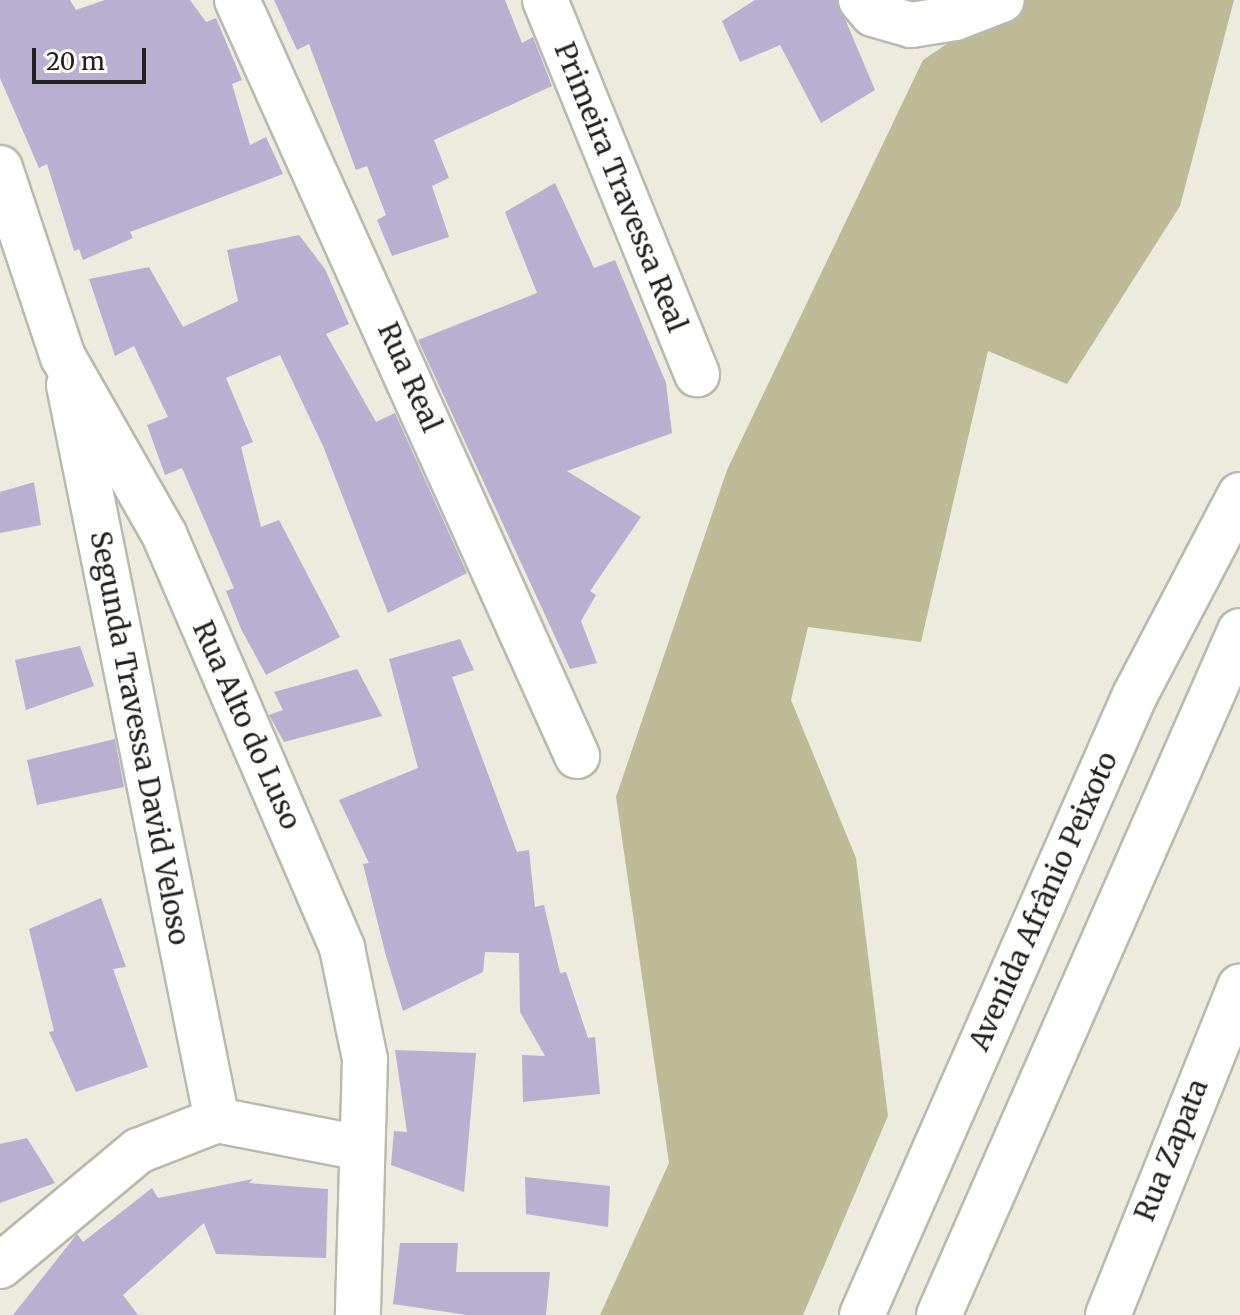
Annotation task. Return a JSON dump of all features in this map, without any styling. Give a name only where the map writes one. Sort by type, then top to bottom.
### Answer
[{"type":"street","name":"Rua Real","points":[[237,0],[577,756]]},
{"type":"street","name":"Primeira Travessa Real","points":[[545,0],[697,374]]},
{"type":"street","points":[[861,0],[873,14],[911,25],[955,18],[1002,0]]},
{"type":"street","name":"Rua Alto do Luso","points":[[0,168],[63,357],[164,534],[342,948],[358,1000],[365,1059],[358,1315]]},
{"type":"street","name":"Segunda Travessa David Veloso","points":[[63,357],[217,1120]]},
{"type":"street","name":"Avenida Afrânio Peixoto","points":[[862,1315],[1135,695],[1240,495]]},
{"type":"street","points":[[939,1315],[1240,631]]},
{"type":"street","name":"Rua Zapata","points":[[1108,1315],[1240,987]]},
{"type":"street","points":[[0,1266],[138,1151],[217,1120],[361,1148]]},
{"type":"shaded area","points":[[1012,0],[1234,0],[1180,206],[1067,384],[988,351],[921,642],[808,627],[791,700],[856,858],[888,1116],[803,1315],[600,1315],[669,1163],[616,797],[727,470],[923,60]]},
{"type":"building","points":[[0,0],[70,0],[76,10],[105,0],[190,0],[206,22],[216,18],[242,80],[232,84],[250,145],[266,137],[283,174],[130,232],[133,238],[83,260],[79,249],[74,251],[47,164],[39,168],[0,78]]},
{"type":"building","points":[[274,0],[505,0],[522,43],[533,37],[552,86],[434,140],[449,178],[432,186],[449,237],[392,256],[377,220],[386,215],[367,166],[356,170],[309,44],[297,50]]},
{"type":"building","points":[[755,0],[837,0],[875,90],[821,123],[780,45],[740,62],[722,21]]},
{"type":"building","points":[[555,183],[594,268],[615,260],[666,383],[672,433],[567,471],[641,517],[590,591],[596,595],[581,621],[597,663],[570,669],[418,340],[537,293],[505,212]]},
{"type":"building","points":[[299,235],[325,269],[349,324],[326,334],[376,422],[395,413],[467,573],[388,613],[323,446],[280,355],[226,378],[253,442],[241,447],[261,527],[279,520],[340,637],[266,675],[241,629],[226,591],[234,588],[182,468],[165,475],[147,425],[168,417],[134,346],[115,356],[89,279],[149,267],[183,327],[238,301],[227,250]]},
{"type":"building","points":[[34,482],[41,525],[0,533],[0,492]]},
{"type":"building","points":[[460,639],[474,670],[452,677],[517,852],[529,850],[535,907],[544,905],[560,973],[566,972],[588,1038],[595,1037],[600,1094],[523,1102],[522,1055],[545,1056],[520,1012],[519,953],[485,952],[483,972],[403,1011],[386,956],[363,864],[369,863],[339,800],[418,768],[389,659]]},
{"type":"building","points":[[80,646],[94,686],[26,710],[15,660]]},
{"type":"building","points":[[357,669],[382,716],[284,742],[269,715],[283,710],[274,692]]},
{"type":"building","points":[[115,739],[124,787],[37,805],[27,760]]},
{"type":"building","points":[[101,898],[126,967],[113,969],[148,1067],[76,1092],[49,1032],[54,1031],[29,929]]},
{"type":"building","points":[[395,1050],[476,1053],[464,1192],[391,1165],[394,1131],[407,1132]]},
{"type":"building","points":[[27,1138],[55,1183],[0,1203],[0,1144]]},
{"type":"building","points":[[525,1177],[610,1186],[608,1227],[526,1214]]},
{"type":"building","points":[[253,1179],[249,1183],[328,1189],[326,1258],[216,1254],[204,1223],[123,1295],[138,1315],[13,1315],[77,1234],[83,1242],[152,1188],[158,1198]]},
{"type":"building","points":[[400,1243],[458,1243],[456,1272],[550,1272],[546,1315],[467,1315],[393,1304]]}]
